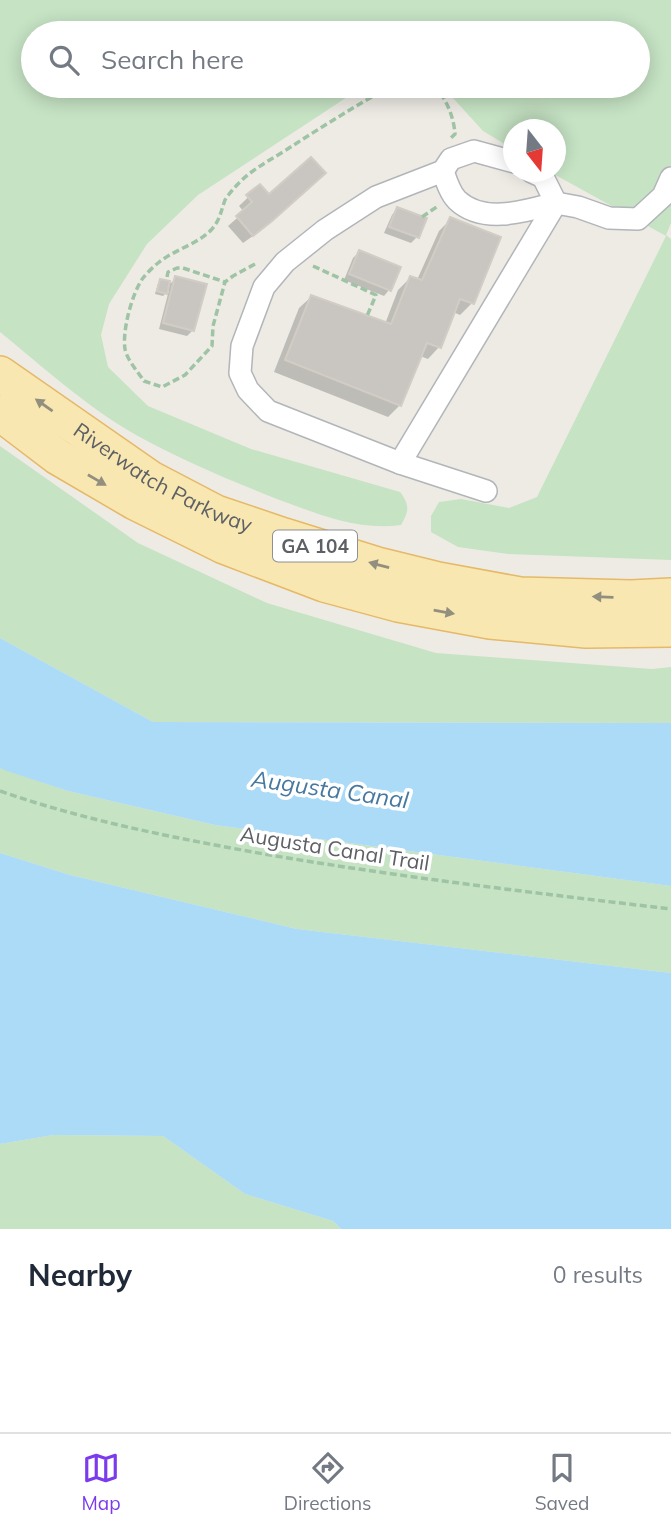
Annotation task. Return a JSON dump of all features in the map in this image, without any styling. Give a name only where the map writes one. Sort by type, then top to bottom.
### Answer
[{"type":"main road","name":"Riverwatch Parkway","points":[[0,374],[151,479],[216,513],[284,537],[438,580],[520,595],[631,598],[671,596]]},
{"type":"main road","name":"Riverwatch Parkway","points":[[0,413],[58,457],[135,502],[224,546],[324,584],[398,604],[490,621],[586,630],[671,629]]},
{"type":"street","points":[[486,491],[400,463],[268,411],[248,390],[240,373],[242,346],[264,287],[285,262],[325,230],[376,197],[443,171],[451,159],[474,151],[503,159]]},
{"type":"street","points":[[443,171],[456,200],[479,214],[525,211],[556,203],[578,207],[609,218],[638,219],[663,196],[671,178]]},
{"type":"street","points":[[546,182],[556,203]]},
{"type":"street","points":[[400,463],[556,203]]},
{"type":"path","points":[[255,264],[225,282],[213,326],[212,346],[185,375],[162,387],[144,381],[125,352],[128,315],[143,279],[158,263],[200,239],[213,228],[220,218],[226,199],[239,182],[255,168],[370,98]]},
{"type":"path","points":[[442,98],[455,134],[448,142]]},
{"type":"path","points":[[422,217],[443,202]]},
{"type":"path","points":[[308,264],[376,295],[367,316]]},
{"type":"path","points":[[167,277],[168,272],[183,268],[225,282]]},
{"type":"path","name":"Augusta Canal Trail","points":[[0,791],[44,807],[91,819],[310,862],[512,891],[671,909]]},
{"type":"green space","points":[[0,0],[671,0],[671,223],[666,235],[671,239],[671,560],[508,554],[458,547],[431,532],[431,516],[439,502],[461,499],[509,508],[537,497],[666,236],[566,181],[566,119],[503,119],[503,143],[483,131],[453,98],[650,98],[650,21],[21,21],[21,98],[346,98],[198,195],[147,244],[109,304],[101,335],[108,367],[148,406],[251,449],[400,492],[407,508],[406,516],[401,525],[369,526],[338,520],[277,499],[205,469],[136,435],[83,400],[0,332]]},
{"type":"green space","points":[[0,446],[138,543],[267,603],[436,653],[652,669],[671,667],[671,723],[153,722],[0,638]]},
{"type":"green space","points":[[0,768],[68,791],[215,825],[671,886],[671,973],[297,929],[70,875],[0,853]]},
{"type":"green space","points":[[53,1135],[163,1136],[245,1194],[333,1221],[341,1229],[0,1229],[0,1144]]},
{"type":"water","name":"Augusta Canal","points":[[0,638],[153,722],[671,723],[671,886],[215,825],[68,791],[4,770],[0,768]]},
{"type":"water","points":[[0,853],[70,875],[297,929],[671,973],[671,1229],[341,1229],[333,1221],[245,1194],[163,1136],[53,1135],[0,1144]]},
{"type":"building","points":[[311,157],[326,173],[253,236],[236,216],[252,202],[246,195],[260,184],[269,194]]},
{"type":"building","points":[[397,207],[427,218],[419,238],[389,227]]},
{"type":"building","points":[[450,217],[501,237],[474,304],[460,299],[441,348],[427,343],[401,406],[285,360],[311,295],[391,324],[410,276],[422,280]]},
{"type":"building","points":[[359,250],[401,267],[391,291],[349,274]]},
{"type":"building","points":[[175,276],[207,284],[194,331],[163,323]]},
{"type":"building","points":[[160,279],[170,281],[167,294],[157,291]]}]
